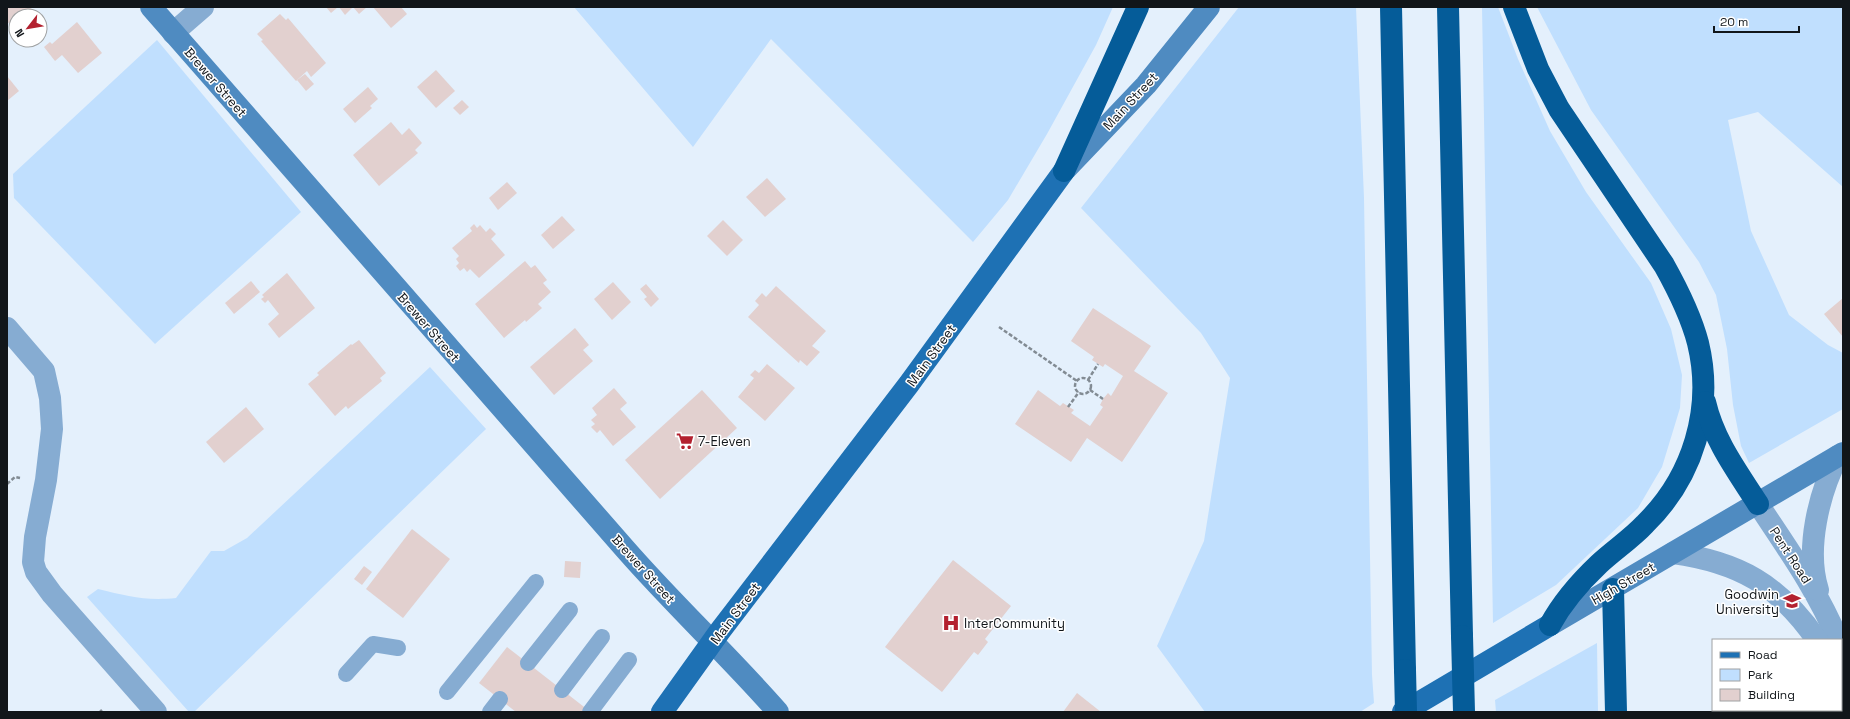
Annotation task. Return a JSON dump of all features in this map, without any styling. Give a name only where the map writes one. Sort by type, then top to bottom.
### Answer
[{"type":"highway","points":[[1064,171],[1138,7]]},
{"type":"highway","points":[[1391,7],[1406,712]]},
{"type":"highway","points":[[1448,7],[1464,712]]},
{"type":"highway","points":[[1514,7],[1538,68],[1559,109],[1664,266],[1679,293],[1698,343],[1702,367],[1704,396],[1709,419],[1718,440],[1758,504]]},
{"type":"highway","points":[[1550,625],[1566,601],[1584,579],[1646,524],[1673,491],[1687,465],[1696,442],[1702,417],[1704,396]]},
{"type":"highway","points":[[1613,589],[1616,712]]},
{"type":"main road","name":"Brewer Street","points":[[151,7],[631,556],[778,712]]},
{"type":"main road","name":"Main Street","points":[[662,712],[713,642],[910,384],[1064,171],[1150,80],[1209,7]]},
{"type":"main road","name":"High Street","points":[[1403,712],[1840,455]]},
{"type":"street","points":[[173,33],[203,7]]},
{"type":"street","points":[[7,328],[44,371],[50,398],[52,429],[46,480],[34,537],[33,562],[36,572],[52,594],[156,712]]},
{"type":"street","name":"Pent Road","points":[[1823,606],[1815,582],[1815,528],[1829,473],[1840,455]]},
{"type":"street","name":"Pent Road","points":[[1758,504],[1808,579],[1823,606],[1838,639]]},
{"type":"street","points":[[1673,553],[1697,556],[1721,564],[1769,587],[1784,599],[1816,639]]},
{"type":"lane","points":[[447,692],[536,582]]},
{"type":"lane","points":[[528,663],[570,610]]},
{"type":"lane","points":[[562,690],[602,637]]},
{"type":"lane","points":[[346,674],[373,644],[398,648]]},
{"type":"lane","points":[[590,712],[629,660]]},
{"type":"path","points":[[998,327],[1077,381]]},
{"type":"path","points":[[1088,380],[1098,364]]},
{"type":"path","points":[[1077,381],[1082,378],[1088,380]]},
{"type":"path","points":[[1088,380],[1090,383],[1090,390]]},
{"type":"path","points":[[1077,381],[1076,389],[1079,392]]},
{"type":"path","points":[[1079,392],[1086,393],[1090,390]]},
{"type":"path","points":[[1090,390],[1103,399]]},
{"type":"path","points":[[1068,407],[1079,392]]},
{"type":"green space","points":[[574,7],[1113,7],[1096,45],[1047,134],[1008,200],[973,242],[771,39],[693,147]]},
{"type":"green space","points":[[1239,7],[1356,7],[1364,198],[1372,675],[1374,703],[1360,712],[1205,712],[1157,646],[1204,541],[1230,378],[1201,333],[1081,208]]},
{"type":"green space","points":[[1482,7],[1498,7],[1518,59],[1550,131],[1586,192],[1651,283],[1671,329],[1682,375],[1680,408],[1662,467],[1638,508],[1556,585],[1493,623]]},
{"type":"green space","points":[[1537,7],[1843,7],[1843,187],[1758,112],[1728,120],[1751,231],[1789,315],[1828,345],[1843,353],[1843,409],[1749,463],[1741,446],[1733,405],[1727,349],[1716,295],[1699,262],[1591,110]]},
{"type":"green space","points":[[157,40],[301,212],[155,344],[14,198],[13,174]]},
{"type":"green space","points":[[430,367],[486,429],[194,712],[189,712],[87,597],[98,589],[127,596],[155,599],[176,598],[211,551],[224,551],[247,538]]},
{"type":"green space","points":[[1597,643],[1598,712],[1496,712],[1495,700]]},
{"type":"building","points":[[7,7],[33,7],[8,8],[8,23]]},
{"type":"building","points":[[326,7],[338,7],[331,13]]},
{"type":"building","points":[[339,7],[353,7],[345,15]]},
{"type":"building","points":[[353,7],[367,7],[359,14]]},
{"type":"building","points":[[373,7],[401,7],[407,14],[391,28]]},
{"type":"building","points":[[280,14],[286,20],[288,18],[326,63],[311,77],[307,71],[296,81],[261,41],[263,40],[257,34]]},
{"type":"building","points":[[77,22],[102,53],[78,73],[62,55],[55,61],[45,48],[48,48],[48,44],[50,42],[52,44]]},
{"type":"building","points":[[436,70],[455,91],[436,108],[417,87]]},
{"type":"building","points":[[305,74],[314,84],[306,91],[297,80]]},
{"type":"building","points":[[7,76],[19,91],[7,101]]},
{"type":"building","points":[[368,87],[378,99],[370,106],[372,108],[355,123],[343,109]]},
{"type":"building","points":[[462,100],[469,107],[460,115],[453,108]]},
{"type":"building","points":[[391,122],[402,135],[409,128],[422,143],[415,150],[418,153],[379,186],[353,155]]},
{"type":"building","points":[[767,178],[786,199],[765,217],[746,197]]},
{"type":"building","points":[[507,182],[517,193],[498,210],[489,198]]},
{"type":"building","points":[[562,216],[575,230],[553,249],[541,235]]},
{"type":"building","points":[[723,220],[743,240],[727,256],[707,236]]},
{"type":"building","points":[[474,224],[477,228],[480,225],[486,232],[490,228],[496,234],[491,239],[505,255],[479,278],[470,269],[467,272],[464,268],[460,271],[456,266],[459,263],[456,259],[459,256],[452,248],[472,231],[470,228]]},
{"type":"building","points":[[525,261],[531,268],[535,265],[547,280],[543,283],[551,292],[538,304],[542,308],[504,338],[475,304]]},
{"type":"building","points":[[287,273],[315,308],[279,338],[268,324],[279,314],[268,300],[265,303],[261,299],[264,297],[262,295]]},
{"type":"building","points":[[251,281],[260,292],[234,314],[225,303]]},
{"type":"building","points":[[613,282],[631,302],[612,320],[594,299]]},
{"type":"building","points":[[646,284],[659,299],[651,307],[644,299],[647,297],[640,289]]},
{"type":"building","points":[[776,286],[826,331],[812,346],[820,352],[807,366],[800,360],[799,363],[748,317],[759,305],[755,301],[762,293],[766,297]]},
{"type":"building","points":[[1843,298],[1843,337],[1824,314]]},
{"type":"building","points":[[1093,308],[1151,346],[1134,371],[1168,393],[1122,462],[1087,438],[1071,462],[1015,424],[1038,390],[1060,406],[1063,403],[1074,410],[1071,413],[1090,426],[1103,407],[1100,405],[1103,399],[1108,393],[1111,396],[1123,376],[1105,364],[1103,367],[1092,360],[1094,357],[1071,341]]},
{"type":"building","points":[[575,328],[589,345],[583,350],[593,361],[554,395],[530,367]]},
{"type":"building","points":[[359,340],[386,373],[380,378],[382,381],[348,409],[346,406],[335,416],[308,384],[319,375],[317,373],[351,344],[352,345]]},
{"type":"building","points":[[767,364],[795,388],[765,421],[738,397],[754,378],[750,375],[755,370],[759,373]]},
{"type":"building","points":[[614,388],[627,403],[620,409],[636,427],[613,446],[600,430],[597,433],[591,427],[595,424],[591,420],[597,415],[592,408]]},
{"type":"building","name":"7-Eleven","points":[[702,390],[737,428],[660,499],[625,460]]},
{"type":"building","points":[[246,407],[264,429],[224,463],[206,442]]},
{"type":"building","points":[[412,529],[450,559],[403,618],[366,589]]},
{"type":"building","name":"InterCommunity","points":[[953,560],[1011,606],[985,639],[988,642],[978,655],[974,652],[942,692],[885,647]]},
{"type":"building","points":[[565,561],[581,562],[580,578],[564,577]]},
{"type":"building","points":[[364,566],[372,572],[362,585],[354,579]]},
{"type":"building","points":[[507,647],[588,710],[586,712],[516,712],[479,683]]},
{"type":"building","points":[[1077,693],[1101,712],[1063,712]]},
{"type":"place","name":"7-Eleven","points":[[685,441]]},
{"type":"place","name":"Goodwin University","points":[[1792,601]]},
{"type":"place","name":"InterCommunity","points":[[951,623]]}]
